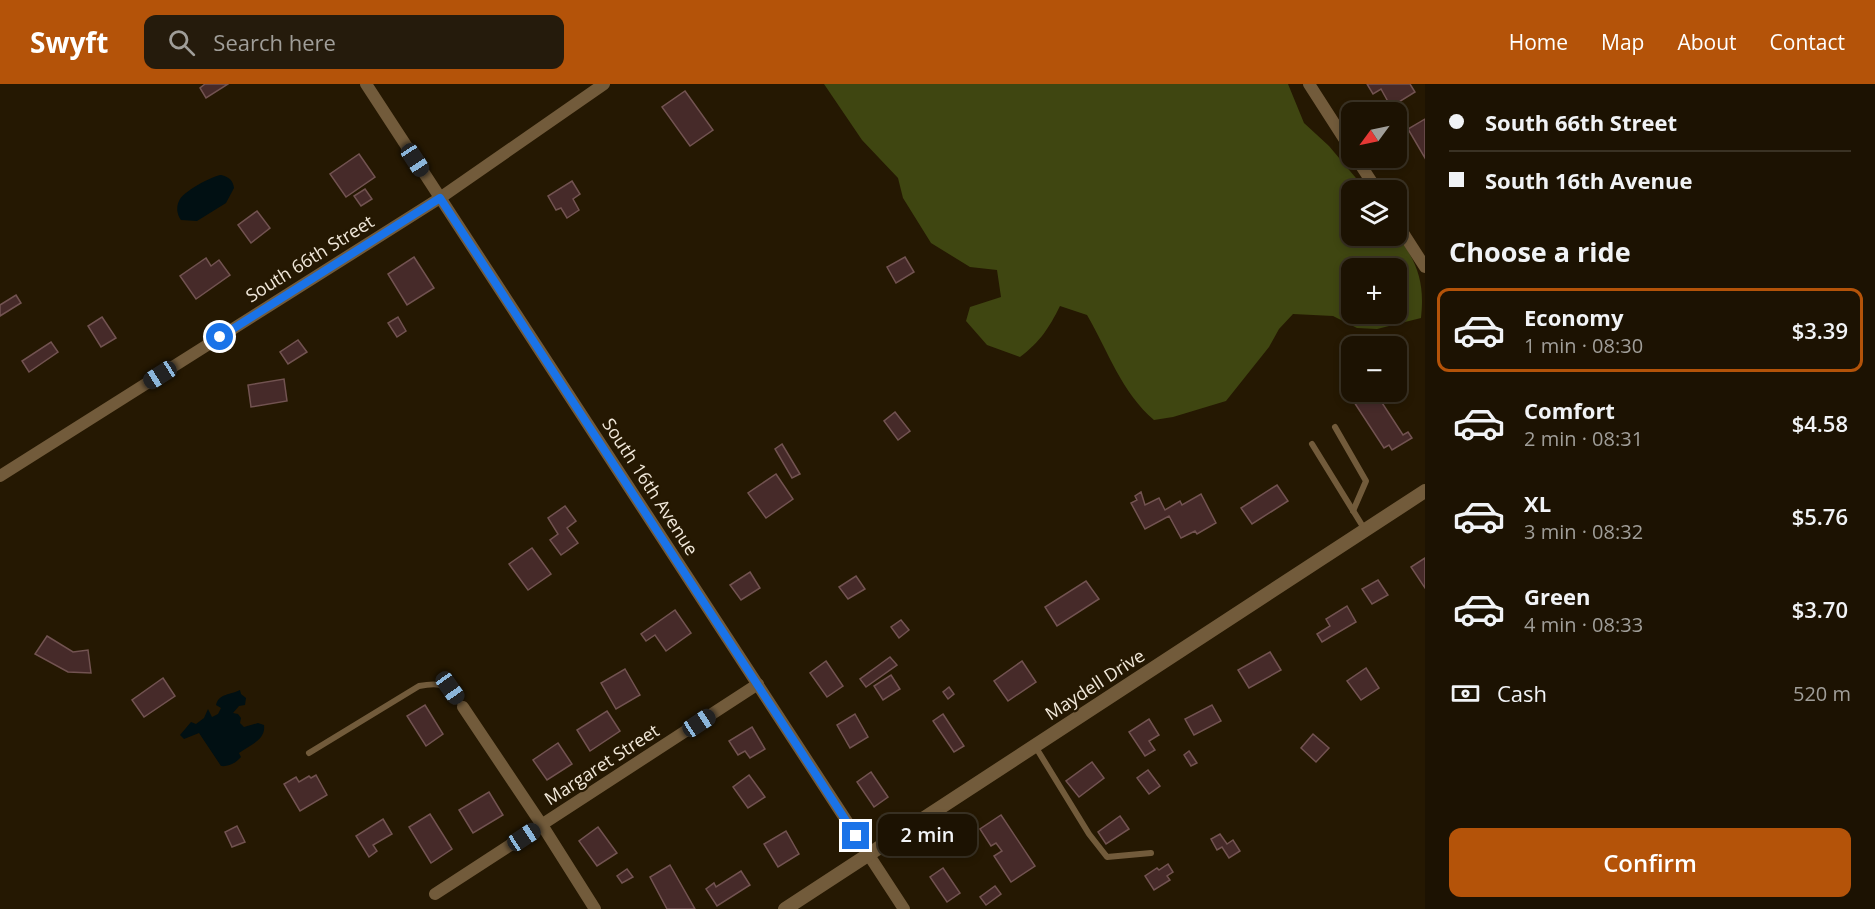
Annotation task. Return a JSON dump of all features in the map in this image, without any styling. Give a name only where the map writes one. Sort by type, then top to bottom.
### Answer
[{"type":"street","name":"South 16th Avenue","points":[[366,84],[904,909]]},
{"type":"street","name":"South 66th Street","points":[[0,476],[440,198],[603,84]]},
{"type":"street","points":[[1309,84],[1341,134]]},
{"type":"street","points":[[1407,239],[1425,267]]},
{"type":"street","name":"Maydell Drive","points":[[785,909],[1425,491]]},
{"type":"street","name":"Margaret Street","points":[[435,894],[758,684]]},
{"type":"street","points":[[463,707],[595,909]]},
{"type":"lane","points":[[1335,427],[1366,481],[1353,511]]},
{"type":"lane","points":[[1312,444],[1365,530]]},
{"type":"lane","points":[[309,753],[419,686],[437,683],[450,688],[463,707]]},
{"type":"lane","points":[[1035,746],[1089,834],[1107,857],[1151,853]]},
{"type":"green space","points":[[824,84],[1288,84],[1304,123],[1341,160],[1341,168],[1348,168],[1358,180],[1341,180],[1341,246],[1405,246],[1418,273],[1422,293],[1421,318],[1407,322],[1407,258],[1341,258],[1341,320],[1333,316],[1293,314],[1279,329],[1269,347],[1226,401],[1173,417],[1154,420],[1124,384],[1087,315],[1060,306],[1043,334],[1020,357],[987,345],[966,321],[970,307],[1001,297],[997,270],[970,267],[931,243],[903,198],[898,178],[862,140]]},
{"type":"green space","points":[[1349,324],[1397,324],[1377,329],[1357,328]]},
{"type":"shaded area","points":[[221,175],[230,179],[234,188],[226,203],[197,221],[181,220],[177,208],[181,197],[198,185]]},
{"type":"shaded area","points":[[240,690],[246,698],[245,705],[239,706],[233,713],[238,714],[241,718],[240,723],[244,727],[258,723],[264,725],[264,730],[256,742],[239,753],[241,757],[237,761],[221,766],[199,733],[184,739],[180,735],[191,722],[196,724],[204,718],[208,709],[212,717],[218,714],[221,708],[216,705],[220,698]]},
{"type":"building","points":[[205,84],[228,84],[206,98],[200,88]]},
{"type":"building","points":[[1367,84],[1410,84],[1415,92],[1399,102],[1388,102],[1381,89],[1373,94]]},
{"type":"building","points":[[685,91],[713,130],[690,146],[662,107]]},
{"type":"building","points":[[1425,119],[1425,158],[1408,129]]},
{"type":"building","points":[[359,154],[375,177],[346,197],[330,174]]},
{"type":"building","points":[[572,181],[580,194],[573,199],[579,210],[567,218],[561,208],[556,210],[548,196]]},
{"type":"building","points":[[365,189],[372,199],[361,206],[354,196]]},
{"type":"building","points":[[257,211],[270,228],[251,243],[238,225]]},
{"type":"building","points":[[414,257],[434,288],[407,305],[388,274]]},
{"type":"building","points":[[905,257],[914,272],[896,283],[887,267]]},
{"type":"building","points":[[206,258],[211,266],[219,260],[230,275],[196,299],[180,276]]},
{"type":"building","points":[[16,295],[21,303],[0,316],[0,305]]},
{"type":"building","points":[[102,317],[116,338],[101,347],[88,326]]},
{"type":"building","points":[[398,317],[406,331],[397,337],[388,323]]},
{"type":"building","points":[[298,340],[307,352],[288,364],[280,352]]},
{"type":"building","points":[[51,342],[58,352],[29,372],[22,361]]},
{"type":"building","points":[[284,379],[287,401],[251,407],[248,385]]},
{"type":"building","points":[[1354,402],[1382,402],[1403,435],[1408,432],[1412,438],[1392,450],[1389,445],[1384,448]]},
{"type":"building","points":[[895,412],[910,431],[898,440],[884,421]]},
{"type":"building","points":[[782,444],[800,474],[792,478],[775,449]]},
{"type":"building","points":[[776,474],[793,499],[766,518],[748,493]]},
{"type":"building","points":[[1277,485],[1288,501],[1252,524],[1241,508]]},
{"type":"building","points":[[1141,492],[1145,505],[1159,498],[1165,510],[1180,501],[1182,505],[1201,494],[1216,523],[1197,534],[1195,531],[1181,538],[1169,516],[1145,529],[1131,503],[1137,500],[1135,496]]},
{"type":"building","points":[[565,506],[576,521],[567,528],[578,543],[561,555],[550,540],[558,534],[548,518]]},
{"type":"building","points":[[532,548],[551,574],[528,590],[509,564]]},
{"type":"building","points":[[1425,558],[1425,588],[1411,567]]},
{"type":"building","points":[[750,572],[760,588],[741,600],[730,585]]},
{"type":"building","points":[[856,576],[865,589],[848,599],[839,587]]},
{"type":"building","points":[[1378,580],[1388,595],[1372,604],[1362,589]]},
{"type":"building","points":[[1086,581],[1099,599],[1057,626],[1045,607]]},
{"type":"building","points":[[1347,606],[1356,622],[1322,642],[1317,634],[1330,626],[1326,619]]},
{"type":"building","points":[[675,610],[691,633],[666,651],[655,635],[646,641],[641,634]]},
{"type":"building","points":[[901,620],[909,630],[899,638],[891,627]]},
{"type":"building","points":[[47,636],[73,652],[88,650],[91,673],[68,672],[35,654]]},
{"type":"building","points":[[1270,652],[1281,670],[1249,688],[1238,670]]},
{"type":"building","points":[[890,657],[897,665],[866,687],[860,679]]},
{"type":"building","points":[[826,661],[843,686],[827,697],[810,673]]},
{"type":"building","points":[[1022,661],[1036,682],[1008,701],[994,681]]},
{"type":"building","points":[[1366,668],[1379,688],[1361,700],[1347,681]]},
{"type":"building","points":[[625,669],[640,695],[616,709],[601,683]]},
{"type":"building","points":[[891,675],[900,689],[883,700],[874,686]]},
{"type":"building","points":[[163,678],[175,696],[144,717],[132,700]]},
{"type":"building","points":[[949,687],[954,694],[948,699],[943,692]]},
{"type":"building","points":[[425,705],[443,734],[426,746],[407,716]]},
{"type":"building","points":[[1212,705],[1221,721],[1194,735],[1185,719]]},
{"type":"building","points":[[607,711],[620,731],[590,751],[577,730]]},
{"type":"building","points":[[855,714],[868,737],[850,748],[837,725]]},
{"type":"building","points":[[943,714],[964,746],[954,752],[933,721]]},
{"type":"building","points":[[1149,719],[1159,735],[1149,741],[1155,750],[1145,756],[1129,732]]},
{"type":"building","points":[[752,727],[765,749],[750,758],[745,751],[738,755],[729,741]]},
{"type":"building","points":[[1313,734],[1329,748],[1316,762],[1301,748]]},
{"type":"building","points":[[558,743],[572,764],[547,780],[533,760]]},
{"type":"building","points":[[1189,751],[1197,763],[1191,766],[1184,755]]},
{"type":"building","points":[[1092,762],[1104,778],[1079,797],[1066,781]]},
{"type":"building","points":[[1148,770],[1160,786],[1149,794],[1137,778]]},
{"type":"building","points":[[871,772],[888,797],[874,807],[857,782]]},
{"type":"building","points":[[316,775],[327,795],[300,811],[284,784],[296,777],[299,782]]},
{"type":"building","points":[[749,775],[765,797],[748,808],[733,787]]},
{"type":"building","points":[[489,792],[503,815],[473,833],[459,810]]},
{"type":"building","points":[[430,814],[452,849],[431,863],[409,827]]},
{"type":"building","points":[[1001,815],[1035,866],[1011,882],[994,856],[1002,851],[996,843],[991,846],[980,829]]},
{"type":"building","points":[[1120,816],[1129,829],[1106,844],[1098,832]]},
{"type":"building","points":[[383,819],[392,834],[373,845],[377,851],[369,857],[356,836]]},
{"type":"building","points":[[237,826],[245,842],[232,847],[225,832]]},
{"type":"building","points":[[598,827],[617,853],[597,866],[579,841]]},
{"type":"building","points":[[786,831],[799,854],[778,867],[764,844]]},
{"type":"building","points":[[1220,834],[1227,844],[1233,840],[1240,851],[1229,858],[1222,847],[1217,850],[1211,839]]},
{"type":"building","points":[[1168,864],[1173,872],[1167,876],[1170,880],[1154,890],[1145,876]]},
{"type":"building","points":[[670,865],[695,909],[667,909],[650,877]]},
{"type":"building","points":[[943,868],[960,893],[947,902],[930,877]]},
{"type":"building","points":[[627,869],[633,877],[622,883],[617,876]]},
{"type":"building","points":[[741,871],[750,885],[717,906],[706,889],[714,883],[716,887]]},
{"type":"building","points":[[995,886],[1001,894],[986,905],[980,897]]},
{"type":"route","points":[[220,337],[440,198],[856,836]]}]
